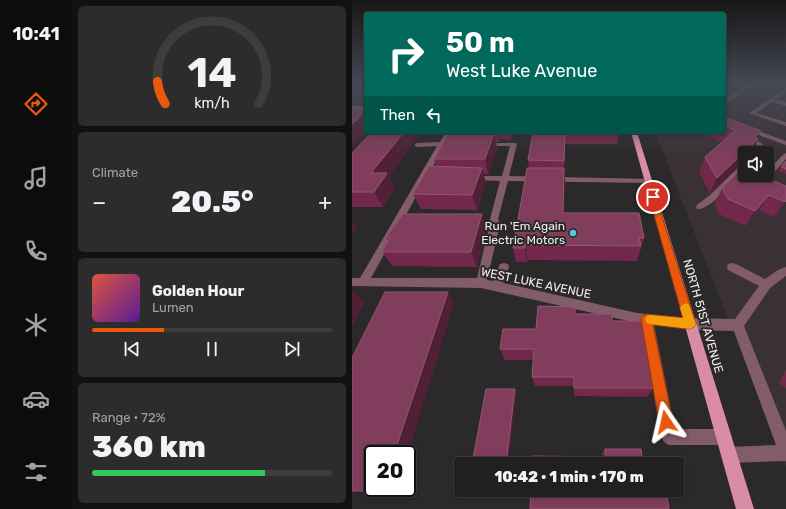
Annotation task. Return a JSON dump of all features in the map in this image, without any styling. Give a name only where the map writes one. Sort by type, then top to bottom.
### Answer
[{"type":"main road","name":"NORTH 51ST AVENUE","points":[[635,134],[745,509]]},
{"type":"street","points":[[352,108],[364,108]]},
{"type":"street","points":[[727,122],[747,117],[760,108]]},
{"type":"street","points":[[747,117],[786,124]]},
{"type":"street","points":[[727,122],[786,143]]},
{"type":"street","points":[[726,131],[758,143],[762,146]]},
{"type":"street","points":[[356,284],[403,218],[427,177],[448,134]]},
{"type":"street","points":[[417,145],[463,144]]},
{"type":"street","points":[[478,144],[514,144],[490,219],[495,224],[481,283]]},
{"type":"street","points":[[774,168],[786,155]]},
{"type":"street","points":[[700,207],[713,197],[738,173]]},
{"type":"street","points":[[460,178],[648,181]]},
{"type":"street","points":[[496,286],[504,267]]},
{"type":"street","points":[[732,267],[766,285]]},
{"type":"street","points":[[729,455],[786,452],[738,325],[766,285],[786,271]]},
{"type":"street","name":"WEST LUKE AVENUE","points":[[356,284],[481,283],[579,306],[647,319],[690,324],[738,325]]},
{"type":"street","points":[[647,319],[669,437],[724,437]]},
{"type":"shaded area","points":[[352,108],[364,108],[364,116],[352,116]]},
{"type":"shaded area","points":[[726,108],[786,108],[786,467],[656,134],[726,134]]},
{"type":"building","points":[[352,111],[364,111],[364,113],[352,124]]},
{"type":"building","points":[[726,118],[761,131],[755,137],[758,139],[751,146],[738,146],[738,158],[717,178],[705,157],[736,130],[726,127]]},
{"type":"building","points":[[370,134],[402,134],[371,173],[387,173],[374,192],[352,192],[352,153]]},
{"type":"building","points":[[448,134],[494,134],[485,159],[434,159]]},
{"type":"building","points":[[533,134],[565,134],[564,161],[528,160]]},
{"type":"building","points":[[786,161],[786,169],[781,167]]},
{"type":"building","points":[[429,166],[482,168],[472,195],[413,194]]},
{"type":"building","points":[[527,168],[564,168],[563,213],[639,213],[644,238],[639,238],[641,246],[525,245],[525,248],[513,248]]},
{"type":"building","points":[[738,172],[738,182],[774,181],[786,186],[786,200],[785,202],[769,195],[755,211],[728,199],[723,187]]},
{"type":"building","points":[[403,214],[482,214],[471,252],[382,252],[390,237],[386,237]]},
{"type":"building","points":[[385,292],[448,292],[397,445],[364,445],[364,491],[352,491],[352,358]]},
{"type":"building","points":[[538,306],[575,307],[575,314],[612,314],[612,321],[642,321],[654,388],[574,388],[574,377],[532,377],[534,349],[500,349],[503,329],[536,329]]},
{"type":"building","points":[[486,389],[515,389],[507,457],[473,457]]},
{"type":"building","points":[[605,449],[641,449],[642,457],[606,457]]},
{"type":"building","points":[[533,456],[606,457],[533,457]]},
{"type":"building","points":[[531,497],[667,497],[669,509],[530,509]]},
{"type":"slow traffic","points":[[650,319],[690,324],[686,308]]},
{"type":"place","name":"Run 'Em Again Electric Motors","points":[[573,233]]},
{"type":"route","points":[[653,197],[690,324],[647,319],[666,422]]}]
